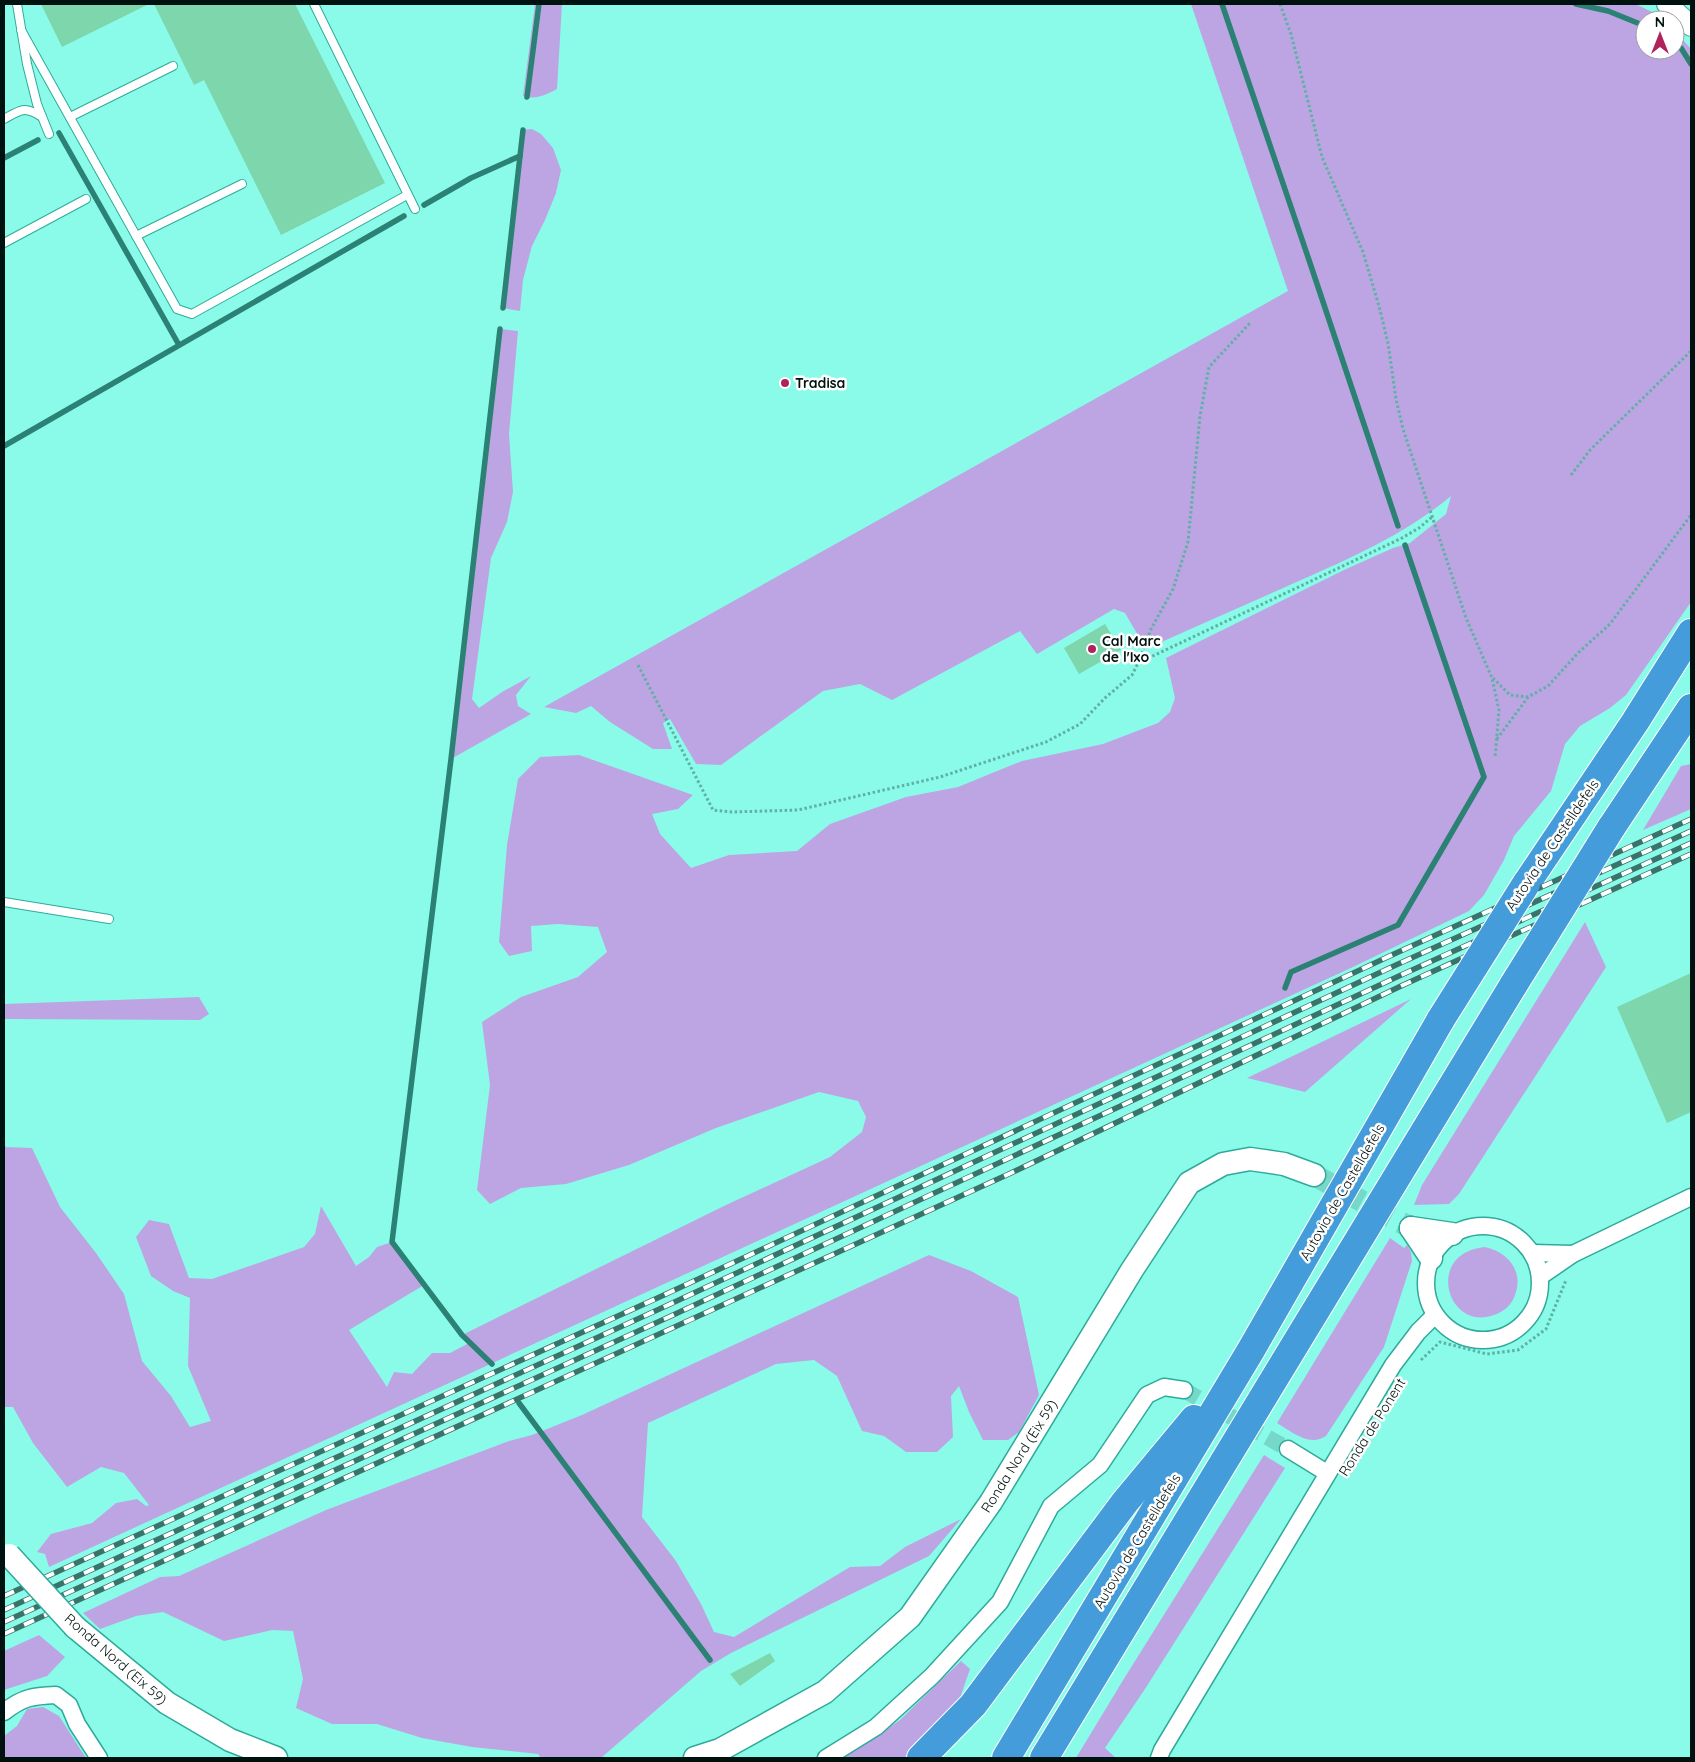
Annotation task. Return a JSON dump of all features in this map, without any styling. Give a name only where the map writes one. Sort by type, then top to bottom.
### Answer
[{"type":"highway","name":"Autovia de Castelldefels","points":[[1006,1758],[1251,1350],[1441,1019],[1526,884],[1635,722],[1691,633]]},
{"type":"highway","points":[[1044,1758],[1514,984],[1611,828],[1691,708]]},
{"type":"highway","points":[[921,1758],[973,1705],[1125,1502],[1251,1350]]},
{"type":"main road","name":"Ronda Nord (Eix 59)","points":[[695,1758],[720,1750],[825,1692],[910,1617],[991,1502],[1132,1270],[1188,1183],[1223,1164],[1250,1159],[1284,1164],[1314,1175]]},
{"type":"main road","points":[[1431,1258],[1411,1228],[1452,1234]]},
{"type":"main road","name":"Ronda Nord (Eix 59)","points":[[7,1551],[75,1627],[166,1703],[230,1740],[276,1758]]},
{"type":"street","points":[[1667,4],[1691,26]]},
{"type":"street","points":[[1541,1276],[1573,1254],[1691,1197]]},
{"type":"street","points":[[1489,1225],[1508,1230],[1524,1242],[1532,1253],[1541,1276],[1541,1286],[1537,1304],[1528,1319],[1515,1331],[1498,1338],[1480,1340],[1463,1337],[1447,1328],[1435,1315],[1428,1302],[1425,1287],[1426,1272],[1431,1258],[1440,1244],[1452,1234],[1470,1226],[1489,1225]]},
{"type":"street","points":[[1532,1253],[1573,1254]]},
{"type":"street","name":"Ronda de Ponent","points":[[1159,1758],[1162,1750],[1393,1365],[1418,1332],[1435,1315]]},
{"type":"street","points":[[826,1758],[876,1727],[932,1676],[1000,1602],[1050,1506],[1100,1465],[1147,1395],[1164,1387],[1184,1390]]},
{"type":"street","points":[[1288,1449],[1327,1473]]},
{"type":"street","points":[[4,1712],[14,1704],[32,1696],[56,1695],[68,1705],[77,1724],[99,1758]]},
{"type":"lane","points":[[17,4],[27,64],[37,104],[49,134]]},
{"type":"lane","points":[[314,4],[415,209]]},
{"type":"lane","points":[[22,30],[177,309],[192,314],[407,195]]},
{"type":"lane","points":[[70,117],[173,66]]},
{"type":"lane","points":[[4,118],[20,110],[31,110],[43,118]]},
{"type":"lane","points":[[136,236],[242,184]]},
{"type":"lane","points":[[4,243],[86,200]]},
{"type":"lane","points":[[4,902],[109,919]]},
{"type":"path","points":[[1280,4],[1290,34],[1322,157],[1363,252],[1380,306],[1403,429],[1466,618],[1492,678],[1499,710],[1495,758]]},
{"type":"path","points":[[638,665],[712,810],[732,812],[798,810],[940,777],[1046,742],[1080,724],[1105,698],[1132,675],[1151,629],[1173,589],[1188,542],[1200,416],[1209,367],[1251,322]]},
{"type":"path","points":[[1572,475],[1590,450],[1691,351]]},
{"type":"path","points":[[1497,740],[1528,697],[1548,686],[1579,652],[1610,624],[1691,515]]},
{"type":"path","points":[[1138,663],[1402,538],[1419,528],[1432,517]]},
{"type":"path","points":[[1492,678],[1510,695],[1528,697]]},
{"type":"path","points":[[1420,1360],[1440,1342],[1487,1354],[1518,1350],[1546,1329],[1567,1278]]},
{"type":"shaded area","points":[[535,4],[562,4],[557,89],[544,95],[532,97],[523,96]]},
{"type":"shaded area","points":[[1191,4],[1635,4],[1648,10],[1635,10],[1635,60],[1685,60],[1685,42],[1691,49],[1691,602],[1626,695],[1610,708],[1580,726],[1565,744],[1551,791],[1514,836],[1504,860],[1484,895],[1469,911],[1353,967],[49,1567],[45,1554],[37,1552],[51,1534],[92,1523],[116,1503],[137,1499],[146,1506],[149,1505],[124,1473],[101,1467],[67,1487],[33,1443],[13,1407],[4,1407],[4,1144],[6,1147],[32,1148],[60,1207],[96,1253],[124,1294],[142,1361],[171,1396],[190,1427],[211,1421],[188,1366],[190,1298],[173,1291],[151,1276],[136,1237],[149,1220],[169,1224],[189,1278],[212,1279],[304,1247],[315,1234],[321,1206],[356,1266],[369,1257],[377,1247],[392,1242],[424,1285],[349,1330],[387,1387],[394,1372],[412,1374],[432,1353],[450,1353],[469,1343],[462,1335],[726,1205],[830,1157],[862,1132],[866,1117],[858,1101],[819,1092],[716,1128],[629,1165],[566,1184],[521,1188],[490,1204],[477,1190],[490,1085],[482,1022],[521,997],[578,977],[607,952],[598,927],[558,924],[531,926],[532,951],[509,956],[499,942],[507,845],[518,779],[540,757],[579,755],[693,795],[678,809],[652,814],[660,834],[691,868],[729,855],[797,851],[830,824],[906,797],[958,787],[1022,761],[1103,744],[1158,723],[1170,712],[1175,698],[1166,658],[1344,570],[1393,548],[1410,543],[1446,514],[1451,496],[1414,523],[1375,546],[1146,649],[1125,613],[1114,609],[1037,654],[1020,631],[892,700],[860,684],[823,691],[721,765],[696,764],[670,719],[663,723],[672,749],[653,749],[610,722],[591,706],[576,713],[544,707],[1288,291]]},
{"type":"shaded area","points":[[532,129],[541,134],[553,148],[561,170],[556,193],[532,246],[523,280],[520,311],[503,308],[523,130]]},
{"type":"shaded area","points":[[500,329],[518,331],[509,434],[513,492],[507,522],[491,558],[472,699],[479,708],[502,692],[531,676],[516,695],[518,706],[531,714],[451,759]]},
{"type":"shaded area","points":[[1691,764],[1691,809],[1643,830],[1681,766]]},
{"type":"shaded area","points":[[1585,922],[1606,967],[1459,1194],[1449,1204],[1414,1205],[1422,1185]]},
{"type":"shaded area","points":[[199,997],[209,1014],[200,1020],[4,1019],[4,1004]]},
{"type":"shaded area","points":[[1411,999],[1305,1092],[1247,1078]]},
{"type":"shaded area","points":[[1390,1238],[1404,1248],[1407,1245],[1411,1252],[1412,1261],[1384,1347],[1326,1436],[1313,1440],[1301,1437],[1277,1423]]},
{"type":"shaded area","points":[[1485,1247],[1501,1253],[1512,1264],[1516,1271],[1517,1286],[1514,1299],[1504,1310],[1494,1315],[1478,1317],[1464,1312],[1454,1303],[1449,1290],[1449,1276],[1454,1263],[1466,1252]]},
{"type":"shaded area","points":[[929,1255],[971,1271],[1018,1297],[1039,1395],[1019,1432],[1008,1440],[983,1440],[959,1386],[951,1396],[953,1437],[937,1452],[906,1452],[884,1436],[862,1431],[837,1376],[814,1360],[776,1364],[648,1423],[642,1517],[676,1561],[701,1604],[714,1632],[734,1637],[850,1567],[880,1566],[905,1547],[961,1519],[929,1556],[731,1653],[701,1671],[601,1758],[541,1758],[538,1754],[472,1747],[422,1738],[377,1724],[332,1724],[296,1708],[303,1679],[293,1631],[272,1630],[224,1641],[163,1612],[136,1616],[100,1629],[83,1613],[160,1577],[179,1576],[326,1510],[582,1415]]},
{"type":"shaded area","points":[[1264,1455],[1285,1468],[1145,1689],[1105,1748],[1116,1758],[1076,1758],[1125,1677]]},
{"type":"shaded area","points":[[39,1635],[65,1657],[47,1676],[4,1690],[4,1651]]},
{"type":"shaded area","points":[[961,1661],[970,1669],[953,1714],[908,1758],[844,1758],[900,1720]]},
{"type":"shaded area","points":[[43,1707],[59,1716],[86,1758],[4,1758],[4,1736],[17,1726],[27,1709]]},
{"type":"building","points":[[41,4],[149,4],[62,47]]},
{"type":"building","points":[[154,4],[295,4],[385,183],[281,235],[204,80],[194,85]]},
{"type":"building","name":"Cal Marc de l'Ixo","points":[[1105,624],[1121,650],[1079,674],[1064,648]]},
{"type":"building","points":[[1691,973],[1691,1112],[1667,1123],[1617,1007]]},
{"type":"building","points":[[770,1653],[775,1661],[740,1686],[730,1674]]},
{"type":"waterway","points":[[527,97],[539,4]]},
{"type":"waterway","points":[[1222,4],[1398,526]]},
{"type":"waterway","points":[[1576,4],[1608,11],[1635,22]]},
{"type":"waterway","points":[[1685,54],[1691,64]]},
{"type":"waterway","points":[[424,205],[471,178],[520,156],[523,130]]},
{"type":"waterway","points":[[59,133],[179,345]]},
{"type":"waterway","points":[[4,158],[38,140]]},
{"type":"waterway","points":[[503,308],[520,156]]},
{"type":"waterway","points":[[4,446],[404,216]]},
{"type":"waterway","points":[[492,1364],[462,1335],[392,1242],[451,759],[500,329]]},
{"type":"waterway","points":[[1285,988],[1291,972],[1398,925],[1484,777],[1405,545]]},
{"type":"waterway","points":[[519,1403],[710,1660]]},
{"type":"tunnel","points":[[1314,1175],[1411,1228]]},
{"type":"tunnel","points":[[1184,1390],[1288,1449]]},
{"type":"railway","points":[[4,1596],[664,1295],[1394,954],[1691,819]]},
{"type":"railway","points":[[4,1610],[666,1306],[1396,965],[1691,831]]},
{"type":"railway","points":[[4,1622],[671,1316],[1399,976],[1691,843]]},
{"type":"railway","points":[[4,1634],[1011,1173],[1401,986],[1691,854]]},
{"type":"place","name":"Tradisa","points":[[785,383]]},
{"type":"place","name":"Cal Marc de l'Ixo","points":[[1092,649]]}]
